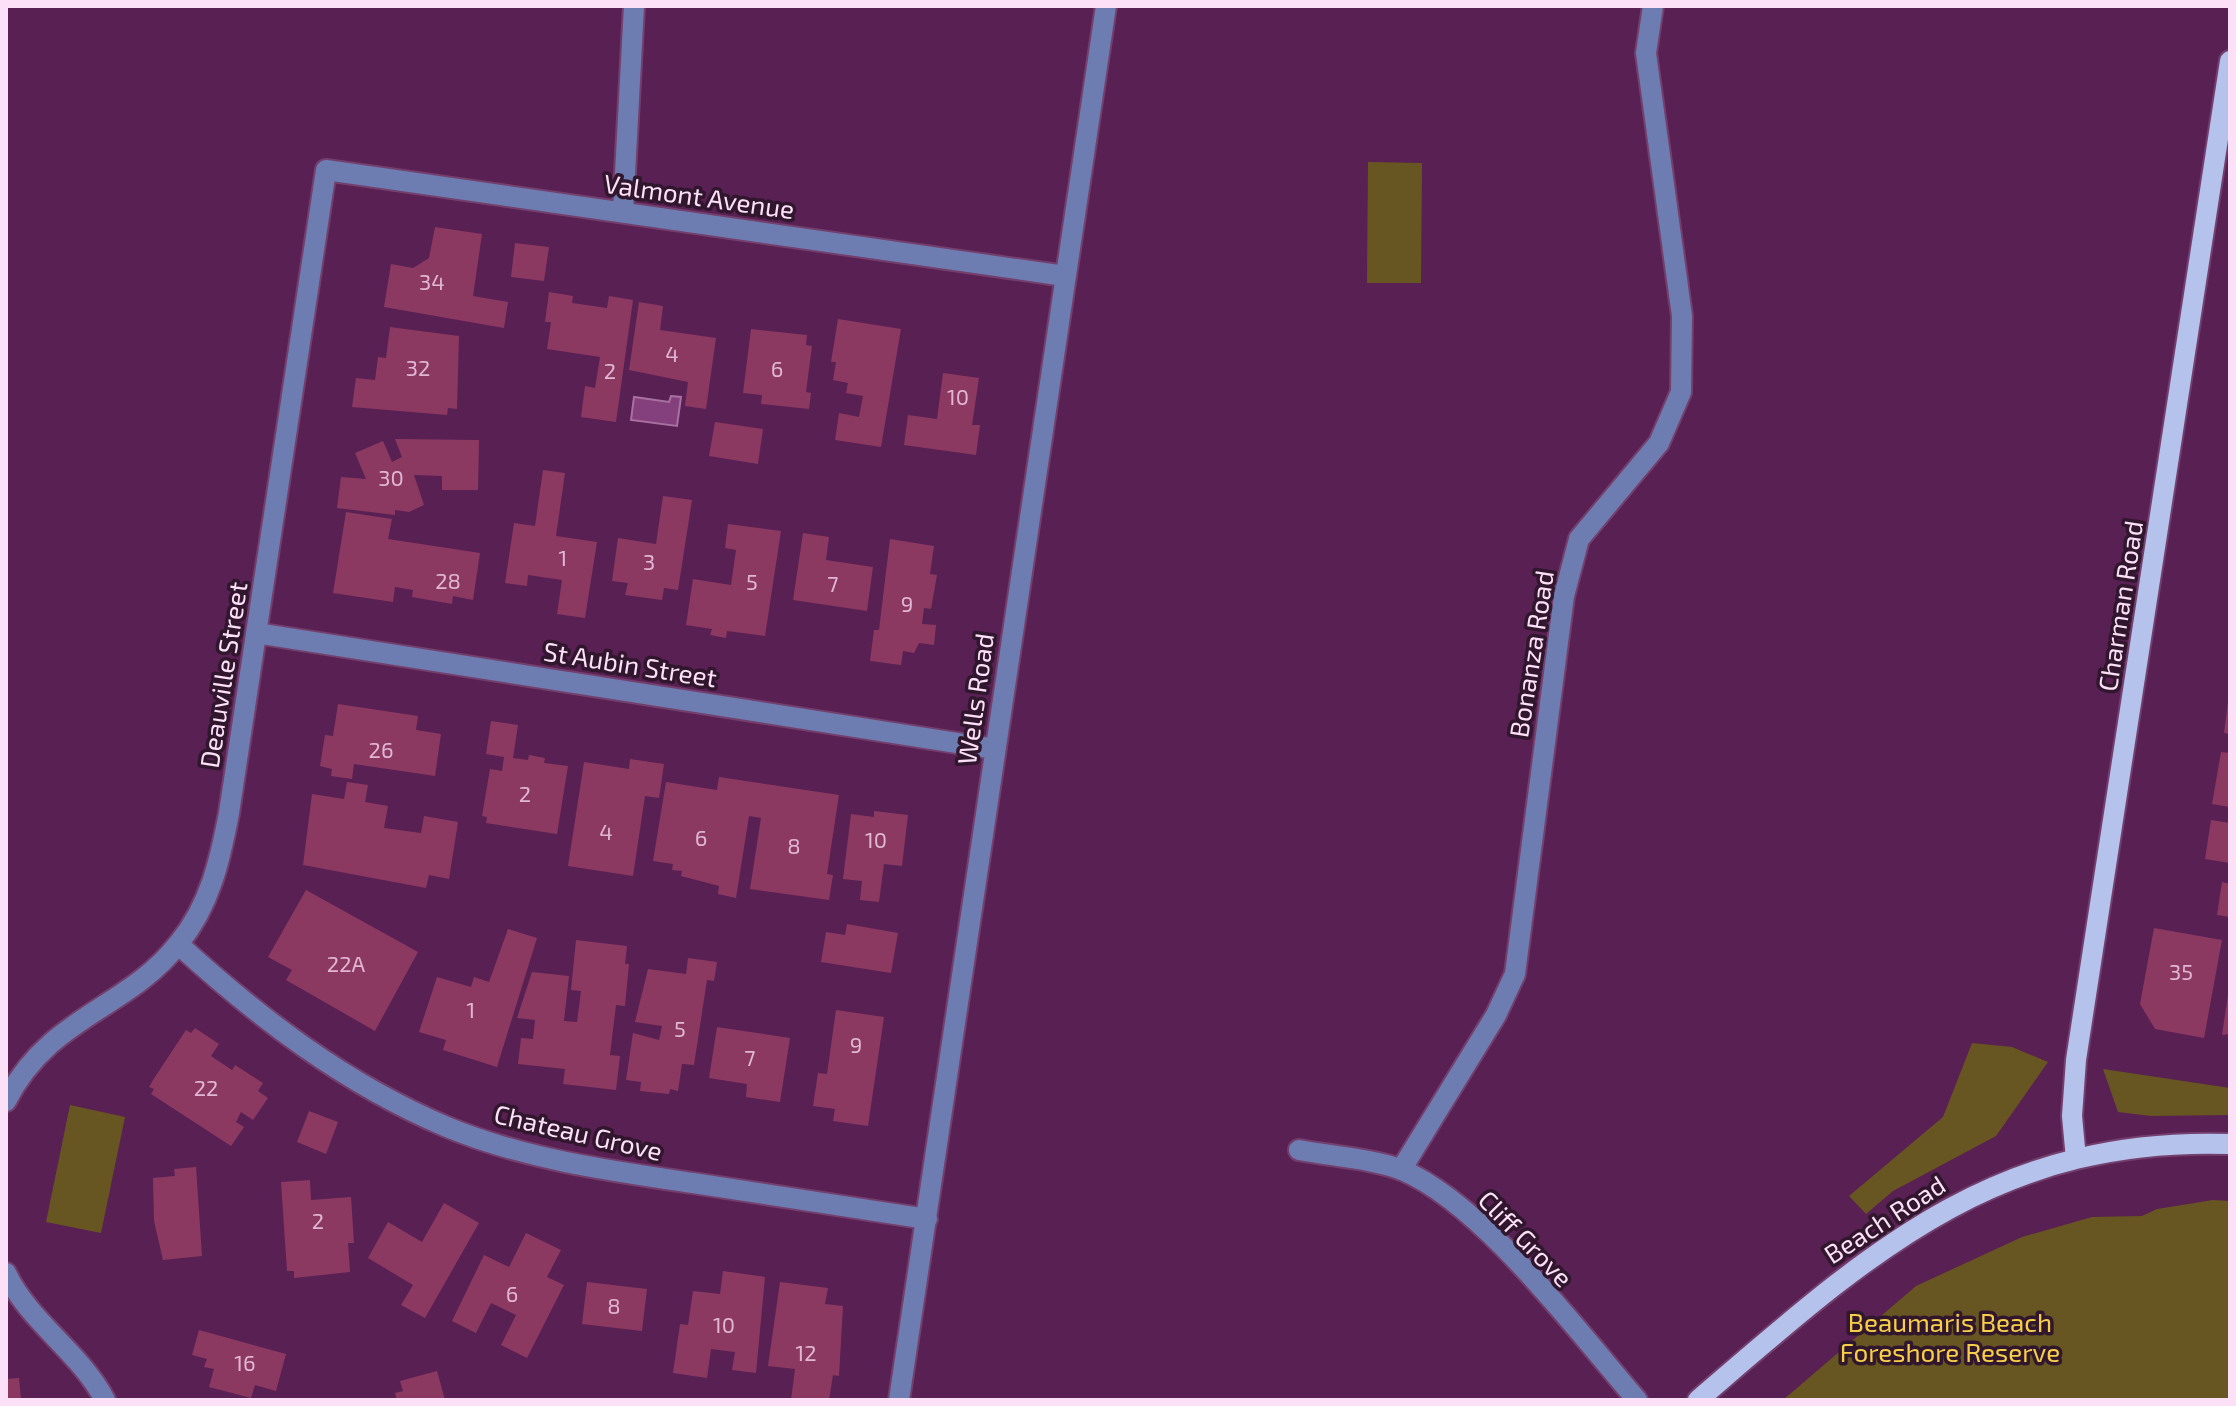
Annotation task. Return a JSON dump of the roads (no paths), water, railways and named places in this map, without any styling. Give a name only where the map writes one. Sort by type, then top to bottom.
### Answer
[{"type":"main road","name":"Charman Road","points":[[2076,1159],[2072,1096],[2076,1060],[2230,61]]},
{"type":"main road","name":"Beach Road","points":[[1698,1400],[1837,1281],[1920,1223],[2008,1180],[2076,1159],[2131,1148],[2230,1144]]},
{"type":"street","points":[[623,211],[634,6]]},
{"type":"street","name":"Wells Road","points":[[899,1400],[1106,6]]},
{"type":"street","name":"Bonanza Road","points":[[1401,1170],[1496,1015],[1515,974],[1564,596],[1579,539],[1659,443],[1681,392],[1682,316],[1646,53],[1653,6]]},
{"type":"street","name":"Valmont Avenue","points":[[326,170],[1065,276]]},
{"type":"street","name":"Deauville Street","points":[[6,1101],[14,1085],[49,1042],[144,976],[178,944],[195,921],[216,875],[229,813],[326,170]]},
{"type":"street","name":"St Aubin Street","points":[[256,633],[995,749]]},
{"type":"street","name":"Chateau Grove","points":[[178,944],[252,1011],[345,1075],[446,1127],[514,1150],[616,1172],[927,1219]]},
{"type":"street","name":"Cliff Grove","points":[[1299,1150],[1401,1170],[1452,1202],[1499,1242],[1637,1400]]},
{"type":"street","points":[[6,1273],[22,1300],[85,1367],[105,1400]]},
{"type":"park label","name":"Beaumaris Beach Foreshore Reserve","points":[[1950,1338]]}]
